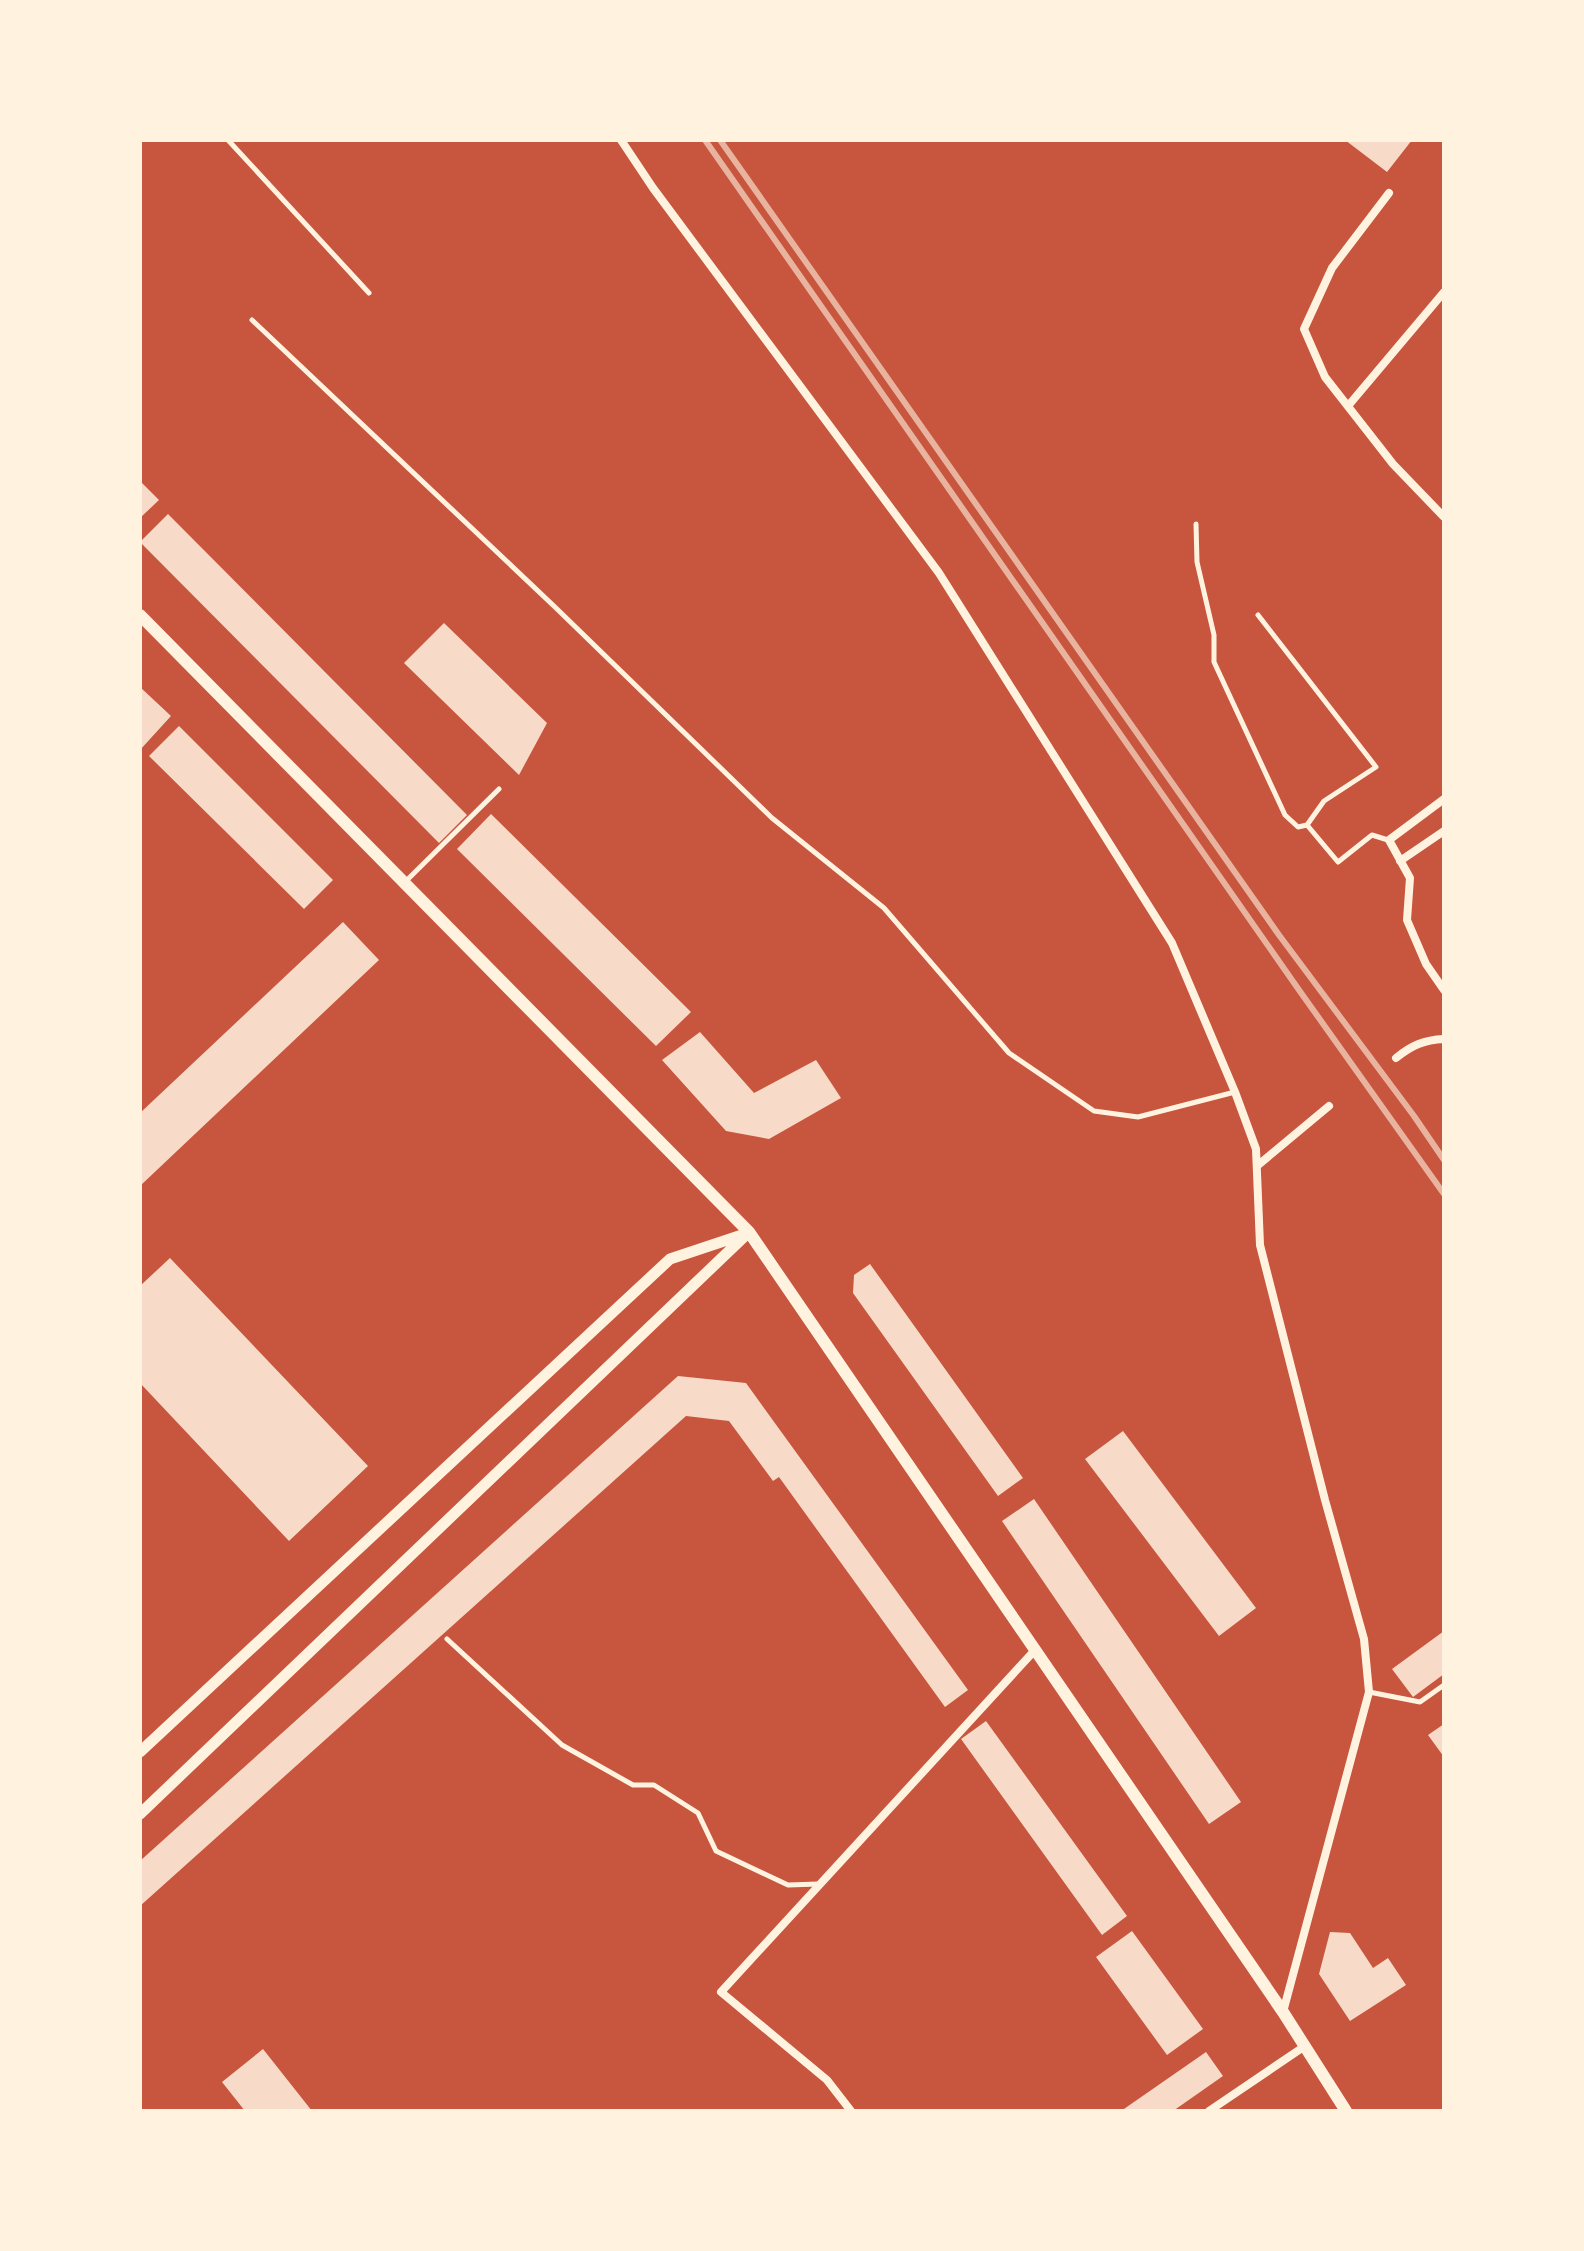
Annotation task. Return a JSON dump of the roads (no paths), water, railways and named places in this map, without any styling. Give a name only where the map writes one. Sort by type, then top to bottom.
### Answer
[{"type":"main road","points":[[140,615],[749,1232],[1283,2012],[1346,2111]]},
{"type":"street","points":[[621,140],[662,200],[939,573],[1172,943],[1256,1149],[1260,1245],[1364,1639],[1369,1692],[1283,2012]]},
{"type":"street","points":[[1389,193],[1332,268],[1304,329],[1325,377],[1393,464],[1444,517]]},
{"type":"street","points":[[1348,406],[1444,292]]},
{"type":"street","points":[[1444,799],[1389,840],[1410,878],[1407,920],[1426,964],[1444,990]]},
{"type":"street","points":[[1400,861],[1444,831]]},
{"type":"street","points":[[1396,1058],[1410,1046],[1427,1040],[1444,1039]]},
{"type":"street","points":[[1257,1166],[1329,1106]]},
{"type":"street","points":[[140,1752],[670,1259],[749,1232]]},
{"type":"street","points":[[140,1814],[749,1232]]},
{"type":"street","points":[[851,2111],[827,2080],[721,1992],[1035,1650]]},
{"type":"street","points":[[1209,2111],[1305,2046]]},
{"type":"lane","points":[[228,140],[369,293]]},
{"type":"lane","points":[[252,320],[772,818],[884,908],[1009,1053],[1094,1111],[1138,1117],[1235,1092]]},
{"type":"lane","points":[[1196,524],[1197,562],[1214,635],[1214,662],[1285,815],[1298,827],[1307,825],[1324,801],[1376,767],[1258,615]]},
{"type":"lane","points":[[404,882],[499,789]]},
{"type":"lane","points":[[1307,825],[1338,862],[1372,835],[1389,840]]},
{"type":"lane","points":[[447,1639],[562,1745],[633,1785],[654,1785],[698,1813],[716,1851],[788,1885],[819,1884]]},
{"type":"lane","points":[[1369,1692],[1420,1702],[1444,1685]]},
{"type":"railway","points":[[705,140],[1444,1194]]},
{"type":"railway","points":[[720,140],[1279,935],[1444,1160]]}]
